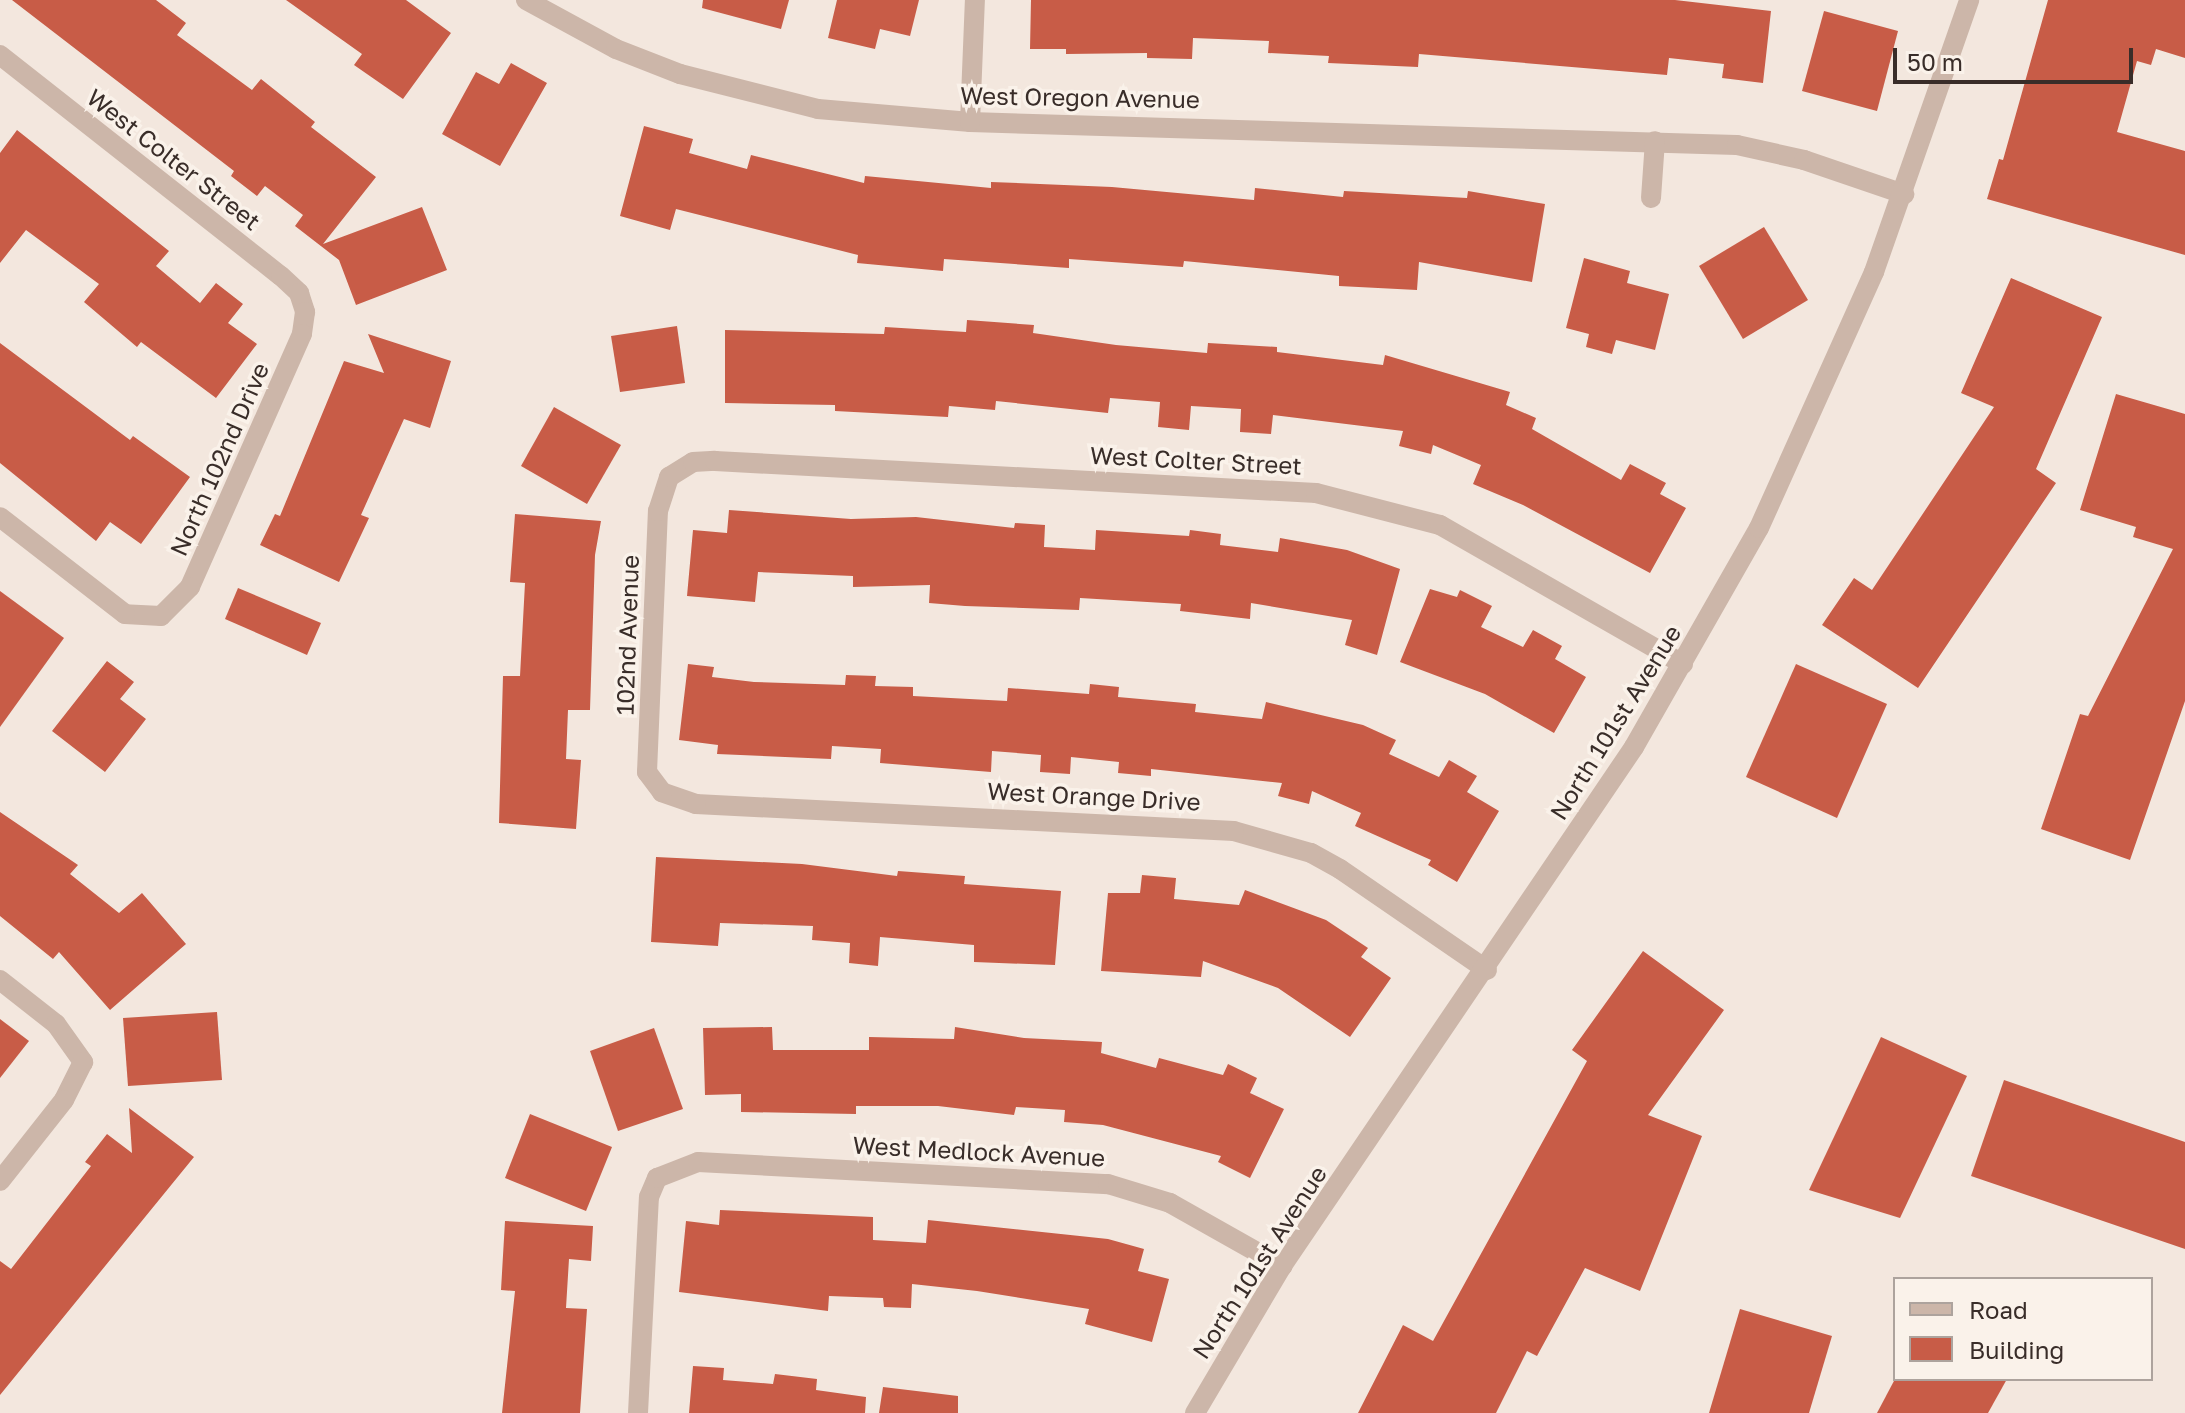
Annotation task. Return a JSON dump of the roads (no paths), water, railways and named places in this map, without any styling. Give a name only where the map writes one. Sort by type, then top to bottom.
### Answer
[{"type":"street","name":"West Oregon Avenue","points":[[526,0],[616,49],[747,93],[818,109],[970,122],[1655,141],[1770,152],[1904,194]]},
{"type":"street","points":[[970,122],[975,0]]},
{"type":"street","name":"North 101st Avenue","points":[[1195,1413],[1282,1266],[1487,970],[1683,664],[1802,442],[1904,194],[1969,0]]},
{"type":"street","name":"West Colter Street","points":[[0,55],[281,276],[299,293],[305,312]]},
{"type":"street","points":[[1651,198],[1655,141]]},
{"type":"street","name":"North 102nd Drive","points":[[0,517],[125,614],[161,616],[190,587],[302,334],[305,312]]},
{"type":"street","name":"West Colter Street","points":[[669,477],[693,462],[715,461],[1316,493],[1440,525],[1683,664]]},
{"type":"street","name":"102nd Avenue","points":[[662,792],[647,772],[658,511],[669,477]]},
{"type":"street","name":"West Orange Drive","points":[[662,792],[696,804],[1234,831],[1311,853],[1340,869],[1487,970]]},
{"type":"street","points":[[0,980],[56,1024],[83,1062],[64,1100],[0,1181]]},
{"type":"street","name":"West Medlock Avenue","points":[[638,1413],[646,1218],[657,1178],[698,1162],[1108,1184],[1193,1214],[1282,1266]]}]
